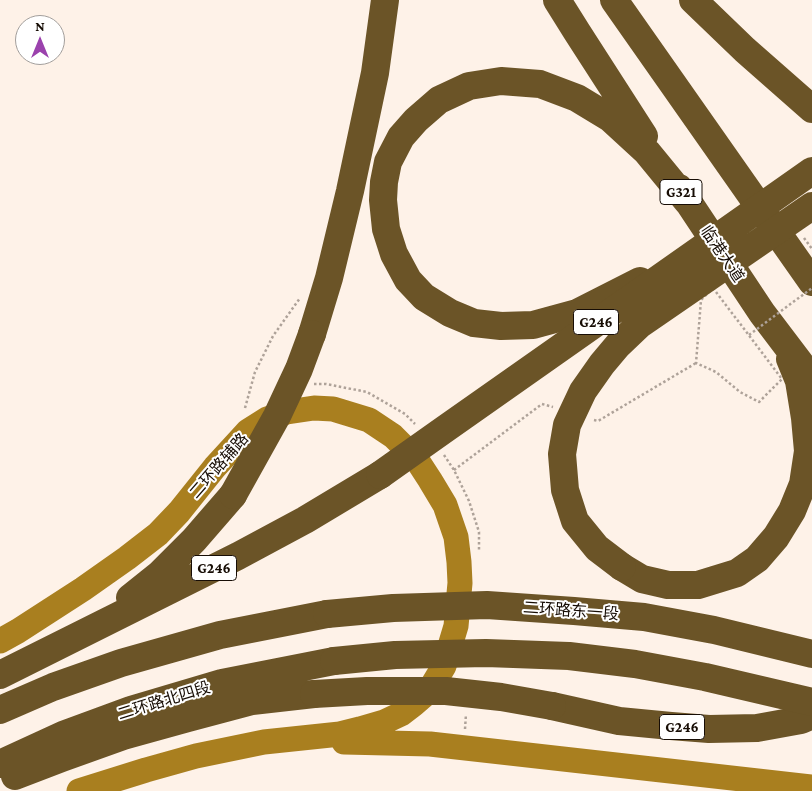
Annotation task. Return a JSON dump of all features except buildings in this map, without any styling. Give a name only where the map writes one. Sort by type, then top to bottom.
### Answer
[{"type":"highway","points":[[43,654],[121,605],[160,574],[194,540],[233,495],[277,416],[299,369],[329,278],[375,73],[385,0]]},
{"type":"highway","name":"临港大道","points":[[557,0],[688,202],[755,324],[812,379]]},
{"type":"highway","points":[[614,0],[812,282]]},
{"type":"highway","points":[[693,0],[745,50],[812,109]]},
{"type":"highway","points":[[688,202],[647,152],[610,118],[577,98],[540,84],[502,81],[469,86],[439,100],[416,120],[401,137],[388,162],[383,200],[386,228],[394,254],[408,280],[424,297],[450,313],[474,323],[501,326],[533,326],[577,313],[692,254]]},
{"type":"highway","name":"G246","points":[[0,675],[238,556],[305,520],[380,476],[445,428],[812,171]]},
{"type":"highway","points":[[755,324],[790,360],[799,381],[806,418],[808,451],[803,484],[792,511],[776,537],[758,559],[737,573],[698,585],[668,585],[642,578],[622,567],[597,548],[575,521],[565,490],[562,454],[567,425],[583,391],[602,364],[639,325],[812,206]]},
{"type":"highway","name":"二环路东一段","points":[[0,710],[53,687],[121,663],[220,635],[327,614],[393,608],[487,605],[644,617],[714,630],[812,654]]},
{"type":"highway","name":"二环路北四段","points":[[0,764],[131,710],[222,683],[334,661],[396,655],[486,653],[569,656],[653,667],[812,702]]},
{"type":"highway","name":"G246","points":[[0,782],[122,736],[252,701],[314,694],[367,691],[446,691],[502,697],[619,721],[709,728],[757,728],[801,720],[812,715]]},
{"type":"main road","name":"二环路辅路","points":[[0,641],[83,589],[158,534],[248,431],[267,419],[287,412],[314,408],[333,409],[369,420],[393,436],[417,460],[445,506],[456,537],[459,562],[460,583],[456,626],[444,666],[429,691],[401,714],[384,722],[340,734],[264,742],[196,756],[79,791]]},
{"type":"main road","points":[[264,742],[430,744],[812,787]]},
{"type":"path","points":[[714,288],[755,324],[782,379],[759,402],[740,392],[716,372],[696,363],[701,300],[714,288]]},
{"type":"path","points":[[755,324],[812,288]]},
{"type":"path","points":[[250,408],[243,413],[255,372],[273,336],[296,302],[303,296]]},
{"type":"path","points":[[312,384],[326,384],[368,392],[405,414],[418,427]]},
{"type":"path","points":[[443,454],[454,470],[469,501],[479,532],[479,550]]},
{"type":"path","points":[[464,732],[466,712]]}]
